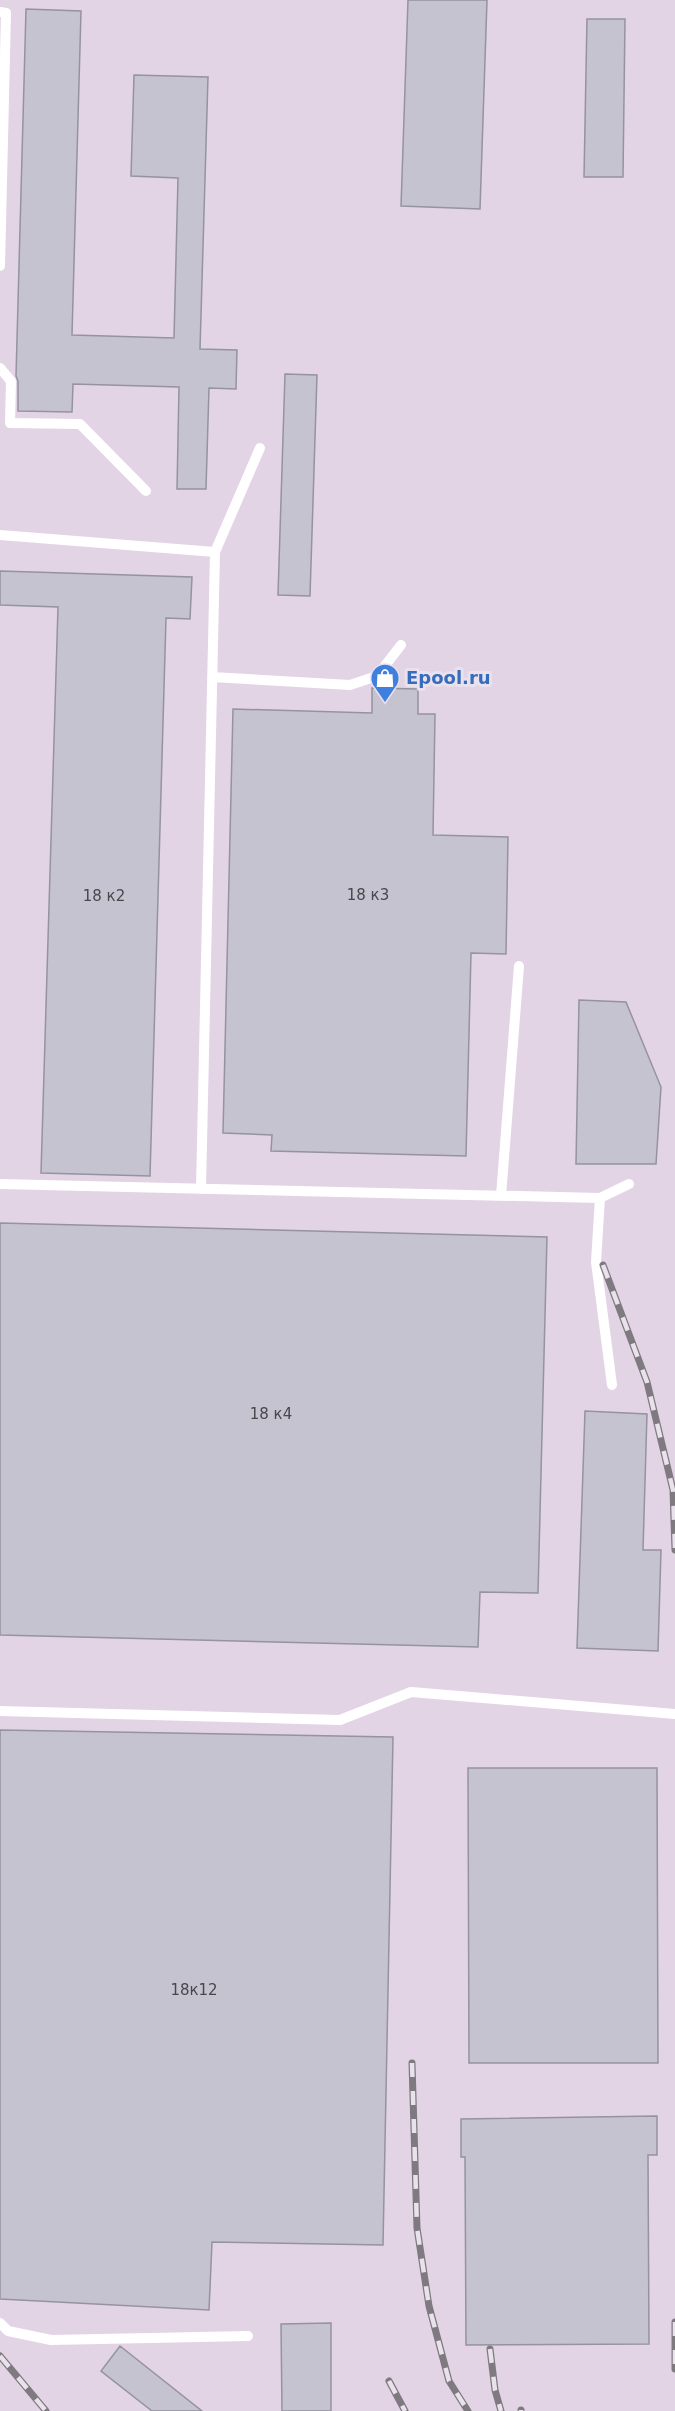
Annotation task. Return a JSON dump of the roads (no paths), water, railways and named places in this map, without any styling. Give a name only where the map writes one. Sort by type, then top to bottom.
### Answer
[{"type":"lane","points":[[0,12],[6,12],[0,266]]},
{"type":"lane","points":[[0,368],[10,381],[10,423],[80,424],[146,491]]},
{"type":"lane","points":[[201,1189],[214,552],[260,448]]},
{"type":"lane","points":[[0,535],[214,552]]},
{"type":"lane","points":[[212,677],[350,685],[377,676],[402,645]]},
{"type":"lane","points":[[501,1196],[519,966]]},
{"type":"lane","points":[[0,1184],[600,1198],[629,1184]]},
{"type":"lane","points":[[600,1198],[596,1262],[612,1385]]},
{"type":"lane","points":[[0,1711],[340,1720],[411,1692],[675,1714]]},
{"type":"lane","points":[[0,2323],[8,2331],[51,2340],[248,2336]]},
{"type":"railway","points":[[603,1265],[647,1382],[673,1490],[675,1550]]},
{"type":"railway","points":[[412,2063],[417,2228],[429,2306],[449,2381],[468,2411]]},
{"type":"railway","points":[[675,2322],[675,2369]]},
{"type":"railway","points":[[490,2349],[495,2390],[501,2411]]},
{"type":"railway","points":[[0,2356],[46,2411]]},
{"type":"railway","points":[[389,2381],[405,2411]]},
{"type":"place","name":"Epool.ru","points":[[385,704]]}]
